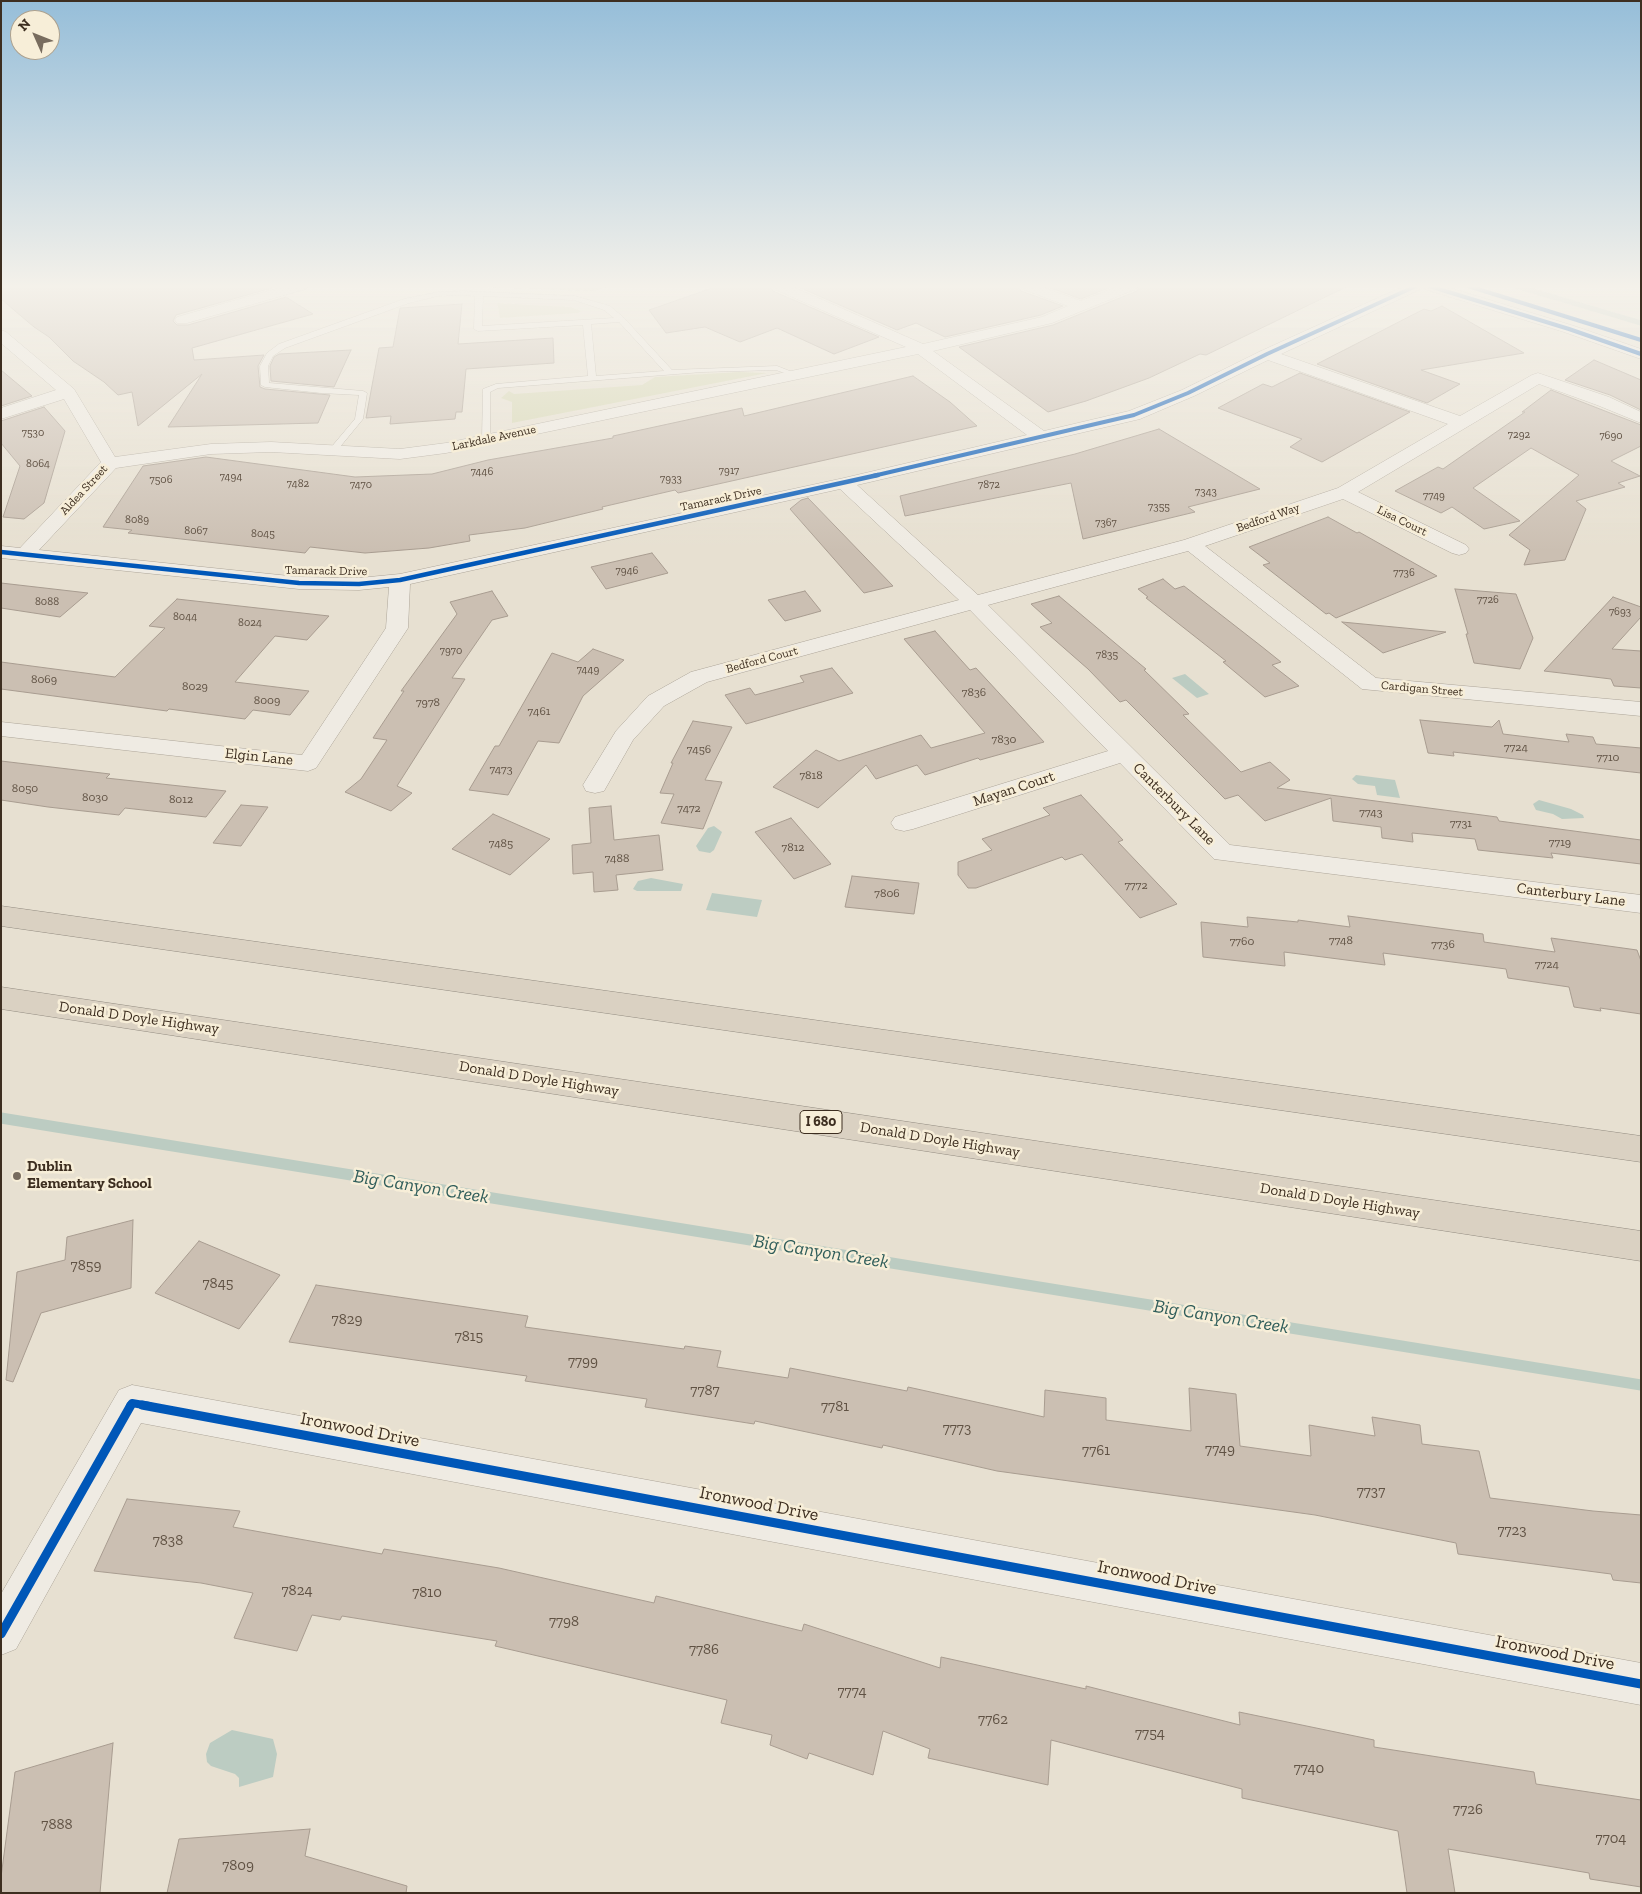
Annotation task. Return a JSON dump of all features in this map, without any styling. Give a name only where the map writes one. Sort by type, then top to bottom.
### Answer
[{"type":"highway","points":[[1,916],[1641,1149]]},
{"type":"highway","name":"Donald D Doyle Highway","points":[[1,998],[1641,1246]]},
{"type":"street","name":"Aldea Street","points":[[24,555],[110,462],[68,392],[47,374]]},
{"type":"street","name":"Larkdale Avenue","points":[[110,462],[211,449],[271,447],[400,454],[446,448],[799,374]]},
{"type":"street","points":[[956,374],[1041,437]]},
{"type":"street","name":"Tamarack Drive","points":[[1,552],[299,584],[359,584],[400,580],[844,483],[1134,415],[1188,393],[1225,374]]},
{"type":"street","points":[[1324,374],[1460,422]]},
{"type":"street","name":"Bedford Way","points":[[974,603],[1191,544],[1344,492],[1460,422],[1538,378],[1603,400],[1641,418]]},
{"type":"street","points":[[1,414],[68,392]]},
{"type":"street","name":"Canterbury Lane","points":[[844,483],[974,603],[1223,853],[1641,904]]},
{"type":"street","name":"Lisa Court","points":[[1344,492],[1459,549]]},
{"type":"street","name":"Cardigan Street","points":[[1191,544],[1370,684],[1641,709]]},
{"type":"street","name":"Elgin Lane","points":[[1,728],[308,763],[397,628],[400,580]]},
{"type":"street","name":"Bedford Court","points":[[595,785],[624,736],[656,701],[699,677],[974,603]]},
{"type":"street","name":"Mayan Court","points":[[904,824],[1123,754]]},
{"type":"street","name":"Ironwood Drive","points":[[1,1634],[132,1403],[1641,1684]]},
{"type":"lane","points":[[264,374],[265,385],[320,391],[363,393],[359,419],[332,451]]},
{"type":"lane","points":[[486,440],[486,391],[490,388],[639,374]]},
{"type":"green space","points":[[699,374],[760,374],[512,423],[512,402],[501,398],[509,391],[514,394],[642,385],[655,377]]},
{"type":"shaded area","points":[[1185,674],[1209,694],[1197,698],[1172,678]]},
{"type":"shaded area","points":[[1356,775],[1395,780],[1400,798],[1377,795],[1375,786],[1358,784],[1352,779]]},
{"type":"shaded area","points":[[1539,800],[1571,809],[1583,815],[1584,818],[1562,819],[1553,814],[1536,810],[1533,804]]},
{"type":"shaded area","points":[[714,826],[722,832],[714,850],[710,853],[699,851],[696,846],[708,828]]},
{"type":"shaded area","points":[[651,878],[683,884],[681,891],[637,891],[633,889],[638,881]]},
{"type":"shaded area","points":[[712,893],[762,900],[757,917],[706,910]]},
{"type":"shaded area","points":[[232,1730],[273,1739],[277,1754],[273,1777],[239,1787],[239,1778],[235,1774],[211,1766],[207,1762],[206,1754],[210,1743]]},
{"type":"building","points":[[1,374],[6,374],[32,396],[1,406]]},
{"type":"building","points":[[93,374],[202,374],[138,426],[132,392],[118,395]]},
{"type":"building","points":[[202,374],[259,374],[260,387],[265,389],[330,395],[318,423],[168,427]]},
{"type":"building","points":[[271,374],[340,374],[334,387],[271,381]]},
{"type":"building","points":[[374,374],[465,374],[462,412],[456,412],[455,419],[390,424],[391,416],[366,418]]},
{"type":"building","points":[[996,374],[1157,374],[1086,401],[1048,412]]},
{"type":"building","points":[[1297,374],[1304,374],[1410,412],[1322,462],[1290,447],[1302,439],[1218,408],[1263,384],[1272,387]]},
{"type":"building","points":[[1346,374],[1433,374],[1460,384],[1427,403]]},
{"type":"building","points":[[1573,374],[1628,374],[1641,380],[1641,410],[1610,395],[1565,380]]},
{"type":"building","points":[[913,376],[950,402],[977,426],[678,493],[675,490],[525,528],[469,535],[470,541],[429,548],[365,553],[310,547],[305,553],[128,533],[132,530],[103,527],[143,466],[206,457],[355,477],[432,474],[488,460],[613,438],[613,436],[742,408],[744,416]]},
{"type":"building","points":[[1551,390],[1641,425],[1641,446],[1611,461],[1640,476],[1618,483],[1625,487],[1576,501],[1586,509],[1565,560],[1524,565],[1530,550],[1509,535],[1579,475],[1531,448],[1473,488],[1520,521],[1484,529],[1452,507],[1441,513],[1395,491],[1438,467],[1443,469],[1525,412],[1522,412]]},
{"type":"building","points":[[44,407],[65,431],[44,503],[24,519],[3,517],[20,466],[1,443],[1,421]]},
{"type":"building","points":[[1159,429],[1260,489],[1188,507],[1195,512],[1083,539],[1071,483],[905,516],[900,496],[1075,454]]},
{"type":"building","points":[[808,498],[893,586],[864,593],[790,509],[801,500]]},
{"type":"building","points":[[1328,517],[1357,533],[1359,532],[1437,576],[1336,618],[1329,613],[1326,614],[1263,565],[1270,563],[1249,547]]},
{"type":"building","points":[[652,553],[668,573],[606,589],[591,567]]},
{"type":"building","points":[[1163,579],[1175,589],[1184,586],[1261,646],[1281,662],[1272,665],[1299,686],[1265,697],[1223,662],[1226,661],[1146,598],[1148,597],[1138,589]]},
{"type":"building","points":[[1,583],[88,593],[60,617],[1,608]]},
{"type":"building","points":[[1455,589],[1516,594],[1533,638],[1520,669],[1474,663]]},
{"type":"building","points":[[492,591],[508,616],[492,620],[452,678],[465,679],[397,786],[412,793],[391,811],[345,792],[361,779],[387,740],[373,738],[404,691],[401,691],[457,614],[450,602]]},
{"type":"building","points":[[805,591],[821,611],[785,621],[768,600]]},
{"type":"building","points":[[1059,596],[1146,669],[1144,670],[1189,714],[1183,715],[1241,772],[1270,762],[1290,780],[1277,788],[1497,817],[1499,821],[1641,840],[1641,864],[1551,853],[1553,858],[1478,850],[1475,839],[1412,833],[1413,842],[1382,838],[1381,827],[1333,821],[1331,798],[1265,821],[1238,795],[1225,799],[1126,700],[1120,702],[1088,669],[1040,627],[1052,623],[1031,604]]},
{"type":"building","points":[[1613,597],[1641,607],[1641,617],[1612,649],[1641,651],[1641,688],[1614,686],[1611,679],[1544,671]]},
{"type":"building","points":[[177,599],[329,616],[307,640],[275,636],[235,682],[309,691],[290,715],[253,710],[245,719],[169,709],[167,711],[1,689],[1,662],[115,677],[165,628],[149,626]]},
{"type":"building","points":[[1342,622],[1446,632],[1383,653]]},
{"type":"building","points":[[935,631],[970,670],[976,668],[1044,742],[980,760],[978,758],[925,775],[917,765],[876,779],[866,765],[818,808],[773,787],[816,750],[839,761],[921,735],[931,748],[985,733],[904,639]]},
{"type":"building","points":[[593,649],[624,660],[583,696],[559,743],[538,741],[508,795],[469,790],[495,746],[499,746],[552,653],[578,662]]},
{"type":"building","points":[[832,668],[853,693],[746,724],[725,695],[750,688],[755,695],[804,682],[800,676]]},
{"type":"building","points":[[1420,720],[1492,727],[1499,720],[1503,734],[1569,742],[1566,734],[1593,737],[1596,744],[1641,748],[1641,773],[1453,752],[1454,756],[1428,753]]},
{"type":"building","points":[[693,721],[732,727],[705,780],[722,782],[703,829],[661,823],[674,794],[660,793],[673,763],[671,763]]},
{"type":"building","points":[[1,761],[110,774],[106,778],[226,791],[206,817],[125,808],[119,815],[48,807],[1,800]]},
{"type":"building","points":[[1081,795],[1123,840],[1118,842],[1177,904],[1140,918],[1082,854],[1065,860],[1062,857],[976,888],[968,888],[958,875],[958,862],[992,850],[982,839],[1050,815],[1043,808]]},
{"type":"building","points":[[241,805],[268,807],[241,846],[213,843]]},
{"type":"building","points":[[611,806],[614,840],[659,835],[663,870],[616,875],[618,890],[594,892],[593,872],[573,874],[572,845],[591,843],[589,808]]},
{"type":"building","points":[[493,814],[550,839],[510,875],[452,849]]},
{"type":"building","points":[[791,818],[831,864],[794,879],[755,832]]},
{"type":"building","points":[[852,876],[919,883],[914,914],[845,907]]},
{"type":"building","points":[[1348,916],[1483,934],[1484,942],[1555,952],[1551,938],[1637,950],[1641,961],[1641,1014],[1600,1008],[1601,1011],[1574,1007],[1569,987],[1508,978],[1506,969],[1383,953],[1385,965],[1284,952],[1285,966],[1203,957],[1201,922],[1248,927],[1247,917],[1298,922],[1298,920],[1350,927]]},
{"type":"building","points":[[133,1220],[131,1288],[41,1313],[13,1382],[6,1380],[17,1272],[65,1260],[67,1237]]},
{"type":"building","points":[[199,1241],[280,1275],[239,1329],[155,1293]]},
{"type":"building","points":[[316,1285],[528,1316],[525,1327],[684,1349],[685,1346],[721,1351],[717,1367],[788,1378],[790,1368],[907,1391],[908,1387],[1044,1417],[1045,1390],[1106,1398],[1106,1420],[1191,1431],[1189,1388],[1236,1394],[1240,1446],[1311,1456],[1309,1425],[1375,1436],[1372,1417],[1420,1425],[1422,1444],[1479,1451],[1490,1498],[1641,1515],[1641,1583],[1613,1580],[1611,1574],[1458,1554],[1456,1543],[1315,1515],[997,1471],[883,1445],[882,1448],[755,1421],[754,1424],[645,1407],[647,1399],[525,1381],[527,1376],[289,1342]]},
{"type":"building","points":[[127,1499],[240,1511],[233,1527],[382,1554],[384,1549],[499,1568],[654,1603],[656,1596],[802,1631],[804,1624],[940,1668],[941,1657],[1086,1689],[1086,1686],[1240,1725],[1239,1712],[1374,1740],[1374,1747],[1534,1772],[1536,1784],[1641,1800],[1641,1887],[1590,1879],[1589,1873],[1448,1849],[1455,1893],[1407,1893],[1398,1831],[1242,1798],[1242,1789],[1051,1740],[1048,1785],[928,1758],[930,1749],[883,1731],[873,1775],[809,1753],[807,1759],[770,1745],[772,1735],[721,1723],[727,1700],[495,1646],[497,1641],[342,1616],[340,1620],[312,1615],[297,1651],[234,1638],[253,1593],[201,1583],[94,1571]]},
{"type":"building","points":[[113,1743],[100,1893],[1,1893],[1,1877],[15,1772]]},
{"type":"building","points":[[310,1829],[305,1856],[407,1886],[406,1893],[167,1893],[179,1839]]},
{"type":"waterway","name":"Big Canyon Creek","points":[[1,1118],[1641,1385]]},
{"type":"cycle path","points":[[1,552],[299,583],[359,584],[400,580],[844,483],[1134,415],[1188,393],[1226,374]]},
{"type":"cycle path","points":[[1,1634],[132,1403],[1641,1684]]},
{"type":"place","name":"Dublin Elementary School","points":[[17,1176]]}]
